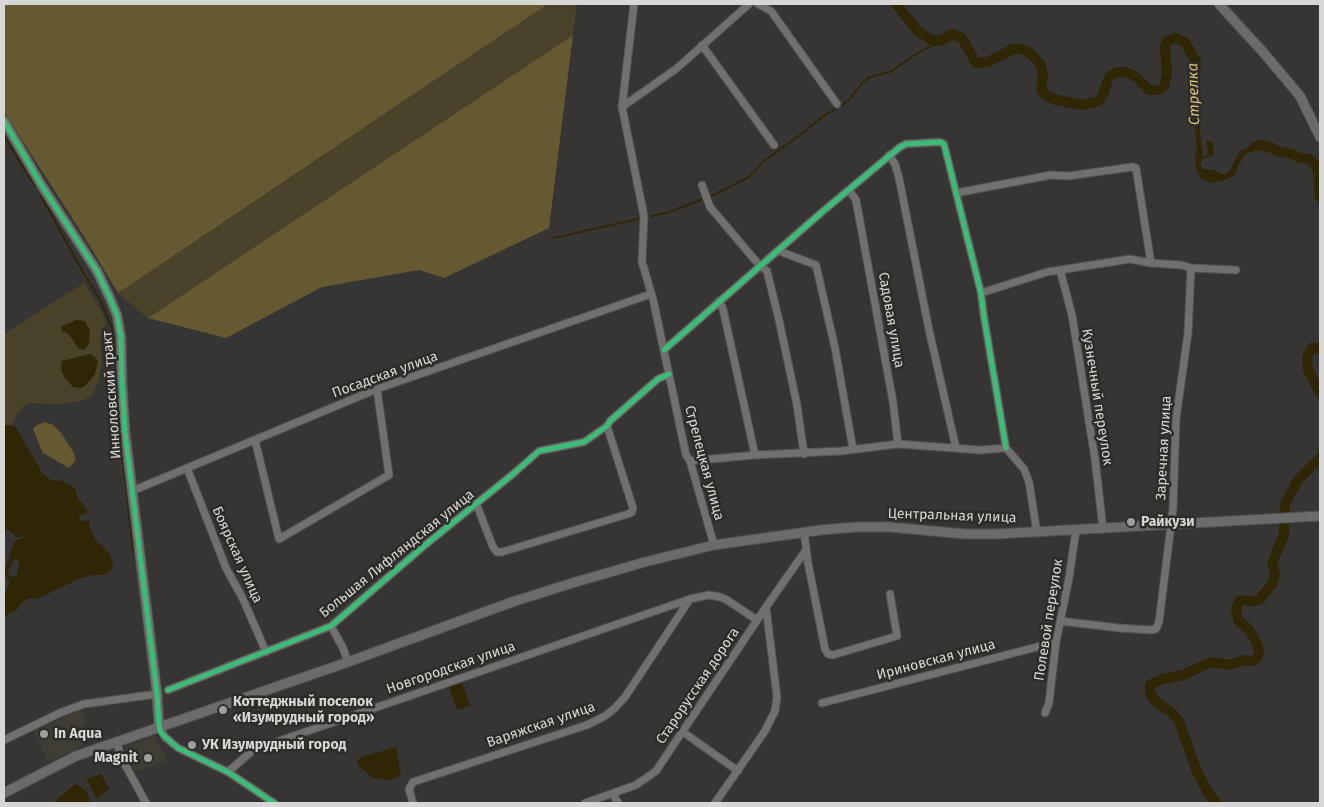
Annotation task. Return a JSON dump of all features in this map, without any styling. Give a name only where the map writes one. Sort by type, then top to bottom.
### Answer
[{"type":"main road","points":[[1219,4],[1300,96],[1320,138]]},
{"type":"main road","name":"Центральная улица","points":[[4,793],[76,756],[348,662],[512,602],[579,580],[714,545],[804,532],[856,527],[890,527],[965,534],[1103,529],[1320,516]]},
{"type":"street","name":"Стрелецкая улица","points":[[634,4],[622,108],[644,216],[642,262],[664,350],[686,455],[690,461],[714,545]]},
{"type":"street","points":[[622,108],[676,69],[749,4]]},
{"type":"street","points":[[758,4],[771,10],[837,104]]},
{"type":"street","points":[[702,45],[774,145]]},
{"type":"street","name":"Инноловский тракт","points":[[4,121],[42,186],[97,271],[117,315],[121,338],[125,432],[157,694],[159,726]]},
{"type":"street","points":[[664,350],[890,156],[906,144],[940,142],[944,144],[982,293],[984,317],[1006,448],[1024,469],[1029,482],[1036,532]]},
{"type":"street","points":[[890,156],[895,164],[899,178],[929,330],[956,448]]},
{"type":"street","points":[[956,193],[1051,175],[1068,176],[1136,168],[1150,262]]},
{"type":"street","points":[[702,185],[710,207],[760,266],[767,271],[780,320],[797,405],[804,454]]},
{"type":"street","name":"Садовая улица","points":[[849,190],[856,200],[893,402],[898,444]]},
{"type":"street","points":[[778,251],[816,265],[853,449]]},
{"type":"street","points":[[982,293],[1047,272],[1130,259],[1192,268],[1236,270]]},
{"type":"street","name":"Заречная улица","points":[[1060,621],[1152,630],[1156,629],[1159,622],[1171,525],[1176,419],[1188,334],[1192,268]]},
{"type":"street","name":"Кузнечный переулок","points":[[1060,270],[1072,315],[1103,529]]},
{"type":"street","name":"Посадская улица","points":[[132,491],[377,389],[651,294]]},
{"type":"street","points":[[719,301],[726,318],[755,455]]},
{"type":"street","name":"Большая Лифляндская улица","points":[[168,690],[331,626],[539,451],[584,442],[607,426],[610,421],[658,379],[669,374]]},
{"type":"street","points":[[254,440],[279,539],[389,476],[377,389]]},
{"type":"street","points":[[476,503],[497,552],[632,512],[633,508],[607,426]]},
{"type":"street","points":[[690,461],[755,455],[804,454],[898,444],[980,450],[1006,448]]},
{"type":"street","name":"Боярская улица","points":[[186,468],[226,568],[266,652]]},
{"type":"street","name":"Полевой переулок","points":[[1045,713],[1049,704],[1056,642],[1069,578],[1076,530]]},
{"type":"street","points":[[804,532],[825,649],[828,654],[841,653],[897,636],[890,594]]},
{"type":"street","name":"Старорусская дорога","points":[[585,803],[636,785],[656,771],[806,550]]},
{"type":"street","points":[[690,599],[709,595],[720,597],[728,600],[757,620]]},
{"type":"street","name":"Новгородская улица","points":[[228,772],[254,750],[690,599]]},
{"type":"street","name":"Варяжская улица","points":[[413,803],[409,789],[413,782],[587,725],[605,716],[625,697],[690,599]]},
{"type":"street","points":[[715,803],[765,731],[778,696],[766,607]]},
{"type":"street","points":[[331,626],[348,662]]},
{"type":"street","name":"Ириновская улица","points":[[822,703],[1056,642]]},
{"type":"street","points":[[4,740],[62,712],[84,704],[157,694]]},
{"type":"street","points":[[159,726],[165,737],[178,748],[228,772],[264,801],[274,803]]},
{"type":"street","points":[[682,732],[738,770]]},
{"type":"street","points":[[116,741],[122,760],[146,803]]},
{"type":"street","points":[[614,794],[618,803]]},
{"type":"shaded area","points":[[4,4],[548,4],[118,293],[4,112]]},
{"type":"shaded area","points":[[548,4],[577,4],[573,35],[148,318],[118,293]]},
{"type":"shaded area","points":[[573,35],[549,228],[444,278],[419,270],[322,287],[226,338],[148,318]]},
{"type":"shaded area","points":[[1199,101],[1199,122],[1203,156],[1207,156],[1208,152],[1206,141],[1212,141],[1214,149],[1213,156],[1202,159],[1200,164],[1203,169],[1226,174],[1242,150],[1258,142],[1272,144],[1266,153],[1262,148],[1246,154],[1239,163],[1236,173],[1229,179],[1211,183],[1201,178],[1196,169],[1195,157],[1197,149],[1194,119],[1194,102]]},
{"type":"shaded area","points":[[84,283],[101,310],[106,323],[100,340],[102,364],[99,380],[92,394],[84,400],[62,404],[28,403],[18,412],[12,425],[4,425],[4,334]],"holes":[[[76,320],[73,340],[61,327]],[[90,354],[95,374],[85,386],[73,387],[70,383],[73,358]]]},
{"type":"shaded area","points":[[76,320],[85,321],[90,331],[89,343],[83,350],[78,348],[68,333],[63,332],[61,327]]},
{"type":"shaded area","points":[[90,354],[98,361],[95,374],[85,386],[81,388],[73,387],[64,377],[61,368],[62,361]]},
{"type":"shaded area","points":[[45,422],[53,425],[61,433],[73,451],[76,460],[69,468],[43,453],[33,429]]},
{"type":"shaded area","points":[[4,425],[12,425],[17,429],[42,473],[51,480],[62,481],[75,488],[78,500],[82,502],[88,512],[79,517],[79,520],[90,522],[89,526],[95,539],[109,553],[113,562],[112,569],[106,575],[91,575],[36,599],[29,598],[20,604],[17,610],[5,616],[4,593],[10,584],[4,573],[14,542],[24,537],[16,537],[9,530],[4,532]],"holes":[[[14,559],[19,560],[17,575],[12,577],[7,574]]]},
{"type":"shaded area","points":[[462,682],[470,706],[457,710],[449,687]]},
{"type":"shaded area","points":[[79,709],[84,716],[83,746],[48,762],[34,732]]},
{"type":"shaded area","points":[[155,736],[167,760],[136,772],[126,755],[126,746]]},
{"type":"shaded area","points":[[396,747],[401,774],[392,780],[373,778],[358,765],[357,760],[362,757]]},
{"type":"shaded area","points":[[101,774],[109,789],[98,798],[95,797],[87,779]]},
{"type":"shaded area","points":[[77,784],[86,791],[91,803],[53,803],[70,788]]},
{"type":"waterway","name":"Стрелка","points":[[896,4],[917,30],[931,40],[941,41],[952,34],[962,38],[976,63],[988,62],[1013,49],[1023,49],[1041,65],[1043,76],[1041,90],[1046,95],[1053,99],[1081,105],[1097,102],[1102,97],[1109,77],[1117,72],[1126,72],[1136,77],[1149,90],[1159,90],[1164,87],[1167,73],[1165,47],[1167,41],[1176,38],[1185,42],[1196,62],[1194,91],[1196,113]]},
{"type":"waterway","points":[[712,196],[749,177],[764,161],[822,117],[848,101],[869,77],[890,72],[916,54],[941,41]]},
{"type":"waterway","points":[[4,136],[35,186]]},
{"type":"waterway","name":"Стрелка","points":[[1256,146],[1270,147],[1277,151],[1309,159],[1315,164],[1318,171],[1320,197]]},
{"type":"waterway","points":[[41,196],[100,300],[112,328],[116,358],[119,424],[133,550]]},
{"type":"waterway","points":[[651,216],[667,213],[703,199]]},
{"type":"waterway","points":[[554,238],[638,219]]},
{"type":"waterway","name":"Стрелка","points":[[1320,348],[1312,348],[1307,357],[1308,370],[1320,393]]},
{"type":"waterway","name":"Стрелка","points":[[1217,803],[1209,794],[1197,772],[1179,721],[1170,711],[1156,702],[1150,693],[1150,685],[1163,679],[1183,675],[1213,662],[1228,665],[1246,660],[1253,661],[1257,658],[1259,653],[1257,644],[1250,631],[1238,620],[1236,608],[1240,600],[1259,600],[1272,584],[1275,575],[1272,564],[1284,534],[1285,504],[1298,480],[1320,458]]},
{"type":"cycle path","points":[[4,121],[42,186],[97,271],[117,315],[121,338],[125,432],[161,733],[178,748],[228,772],[274,803]]},
{"type":"cycle path","points":[[664,350],[822,212],[900,147],[906,144],[940,142],[944,144],[981,293],[1006,448]]},
{"type":"cycle path","points":[[168,690],[331,626],[539,451],[584,442],[607,426],[610,421],[658,379],[669,374]]},
{"type":"place","name":"Райкузи","points":[[1131,522]]},
{"type":"place","name":"Коттеджный поселок «Изумрудный город»","points":[[223,710]]},
{"type":"place","name":"In Aqua","points":[[44,734]]},
{"type":"place","name":"УК Изумрудный город","points":[[192,745]]},
{"type":"place","name":"Magnit","points":[[148,758]]}]
